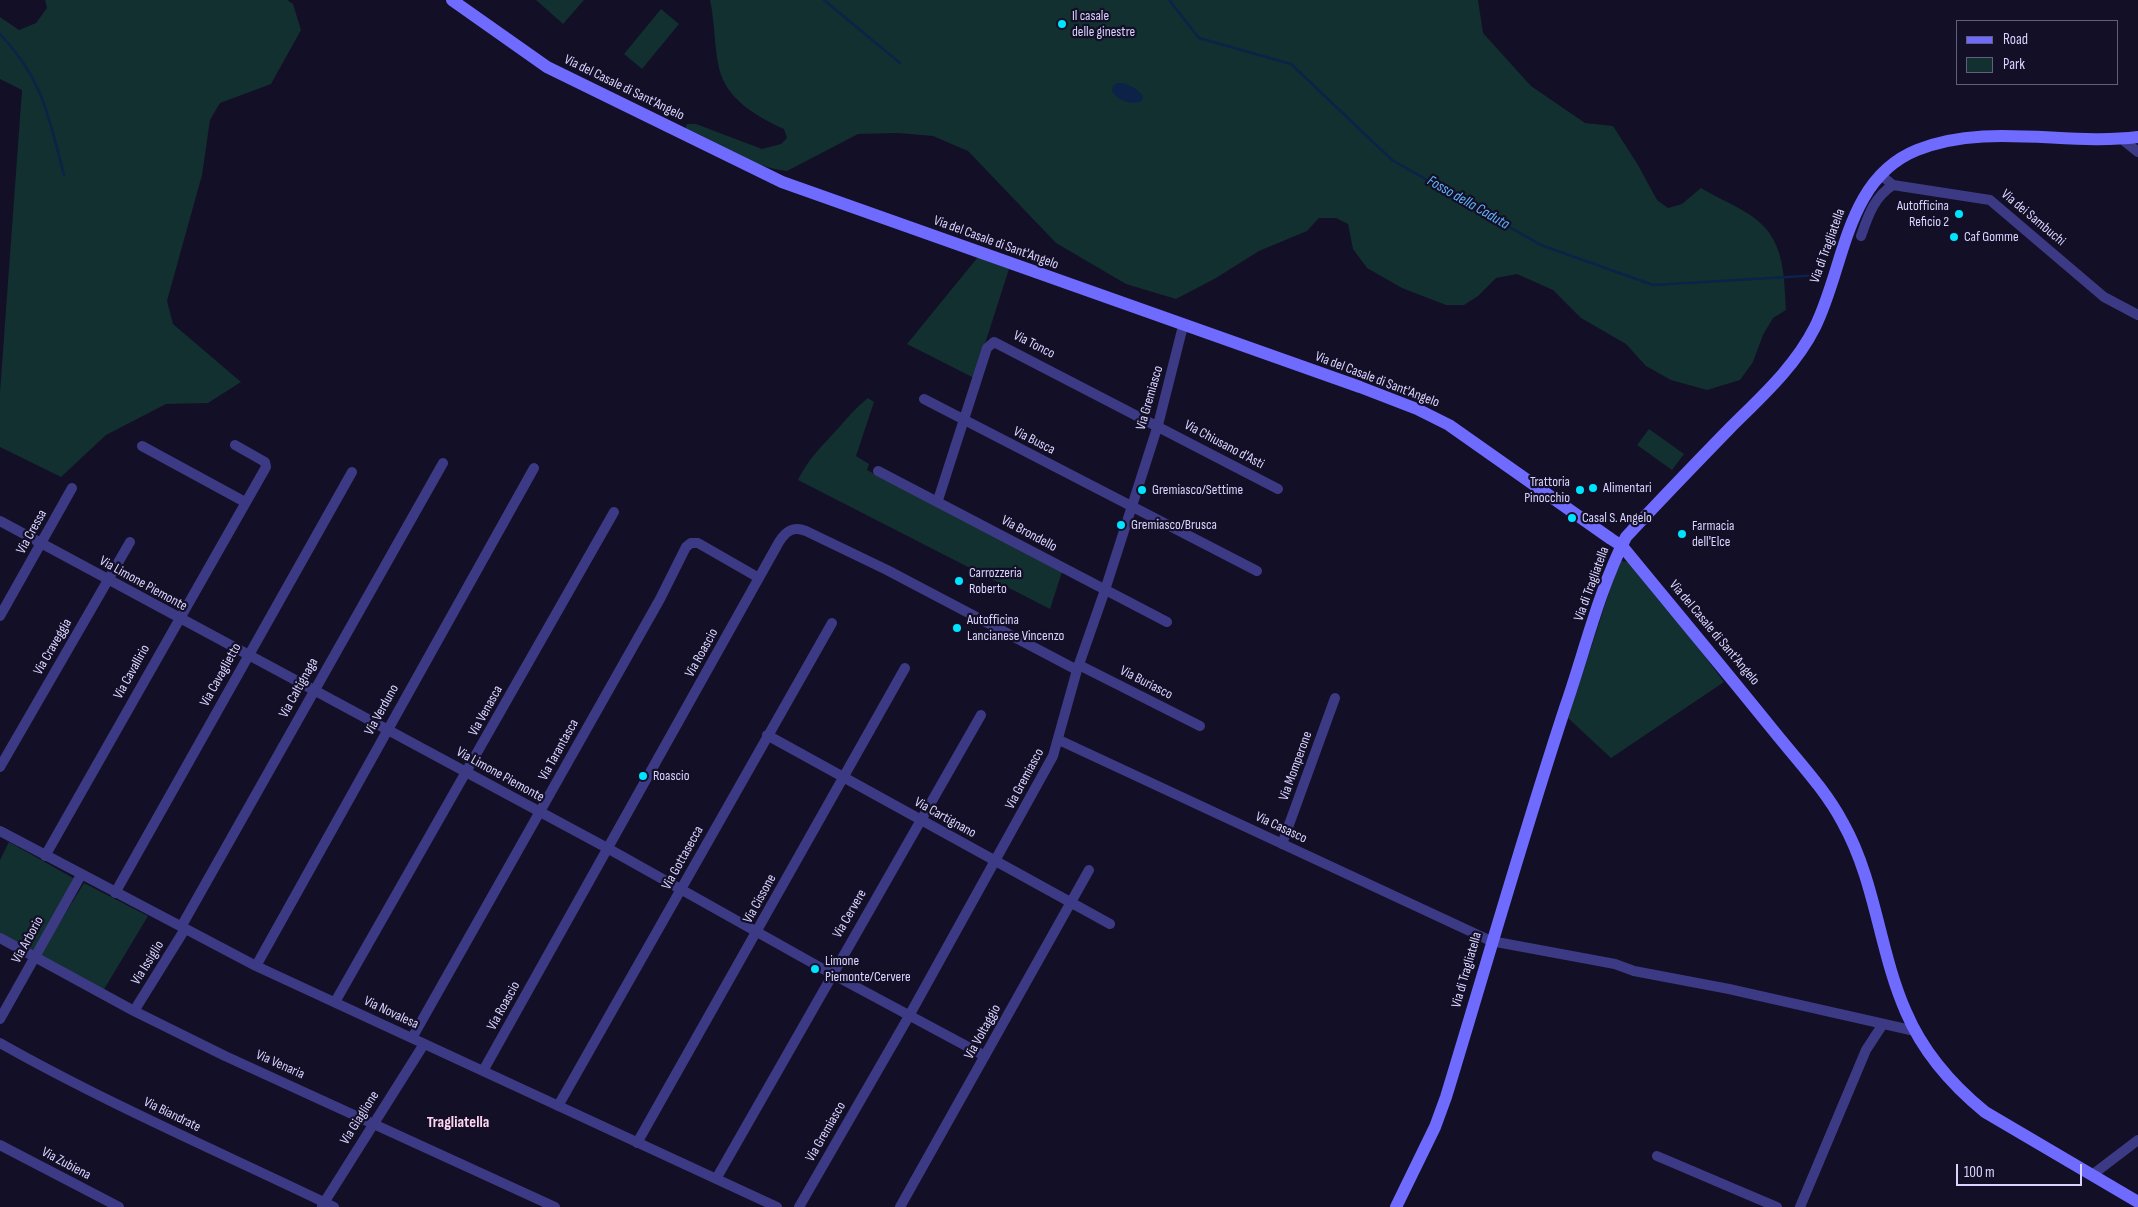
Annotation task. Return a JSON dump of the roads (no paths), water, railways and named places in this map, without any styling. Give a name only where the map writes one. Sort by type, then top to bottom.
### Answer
[{"type":"main road","name":"Via del Casale di Sant'Angelo","points":[[452,0],[547,67],[782,182],[1360,388],[1438,420],[1483,448],[1622,546],[1727,673],[1834,808],[1858,856],[1879,920],[1894,980],[1915,1031],[1935,1061],[1964,1095],[2009,1128],[2138,1202]]},
{"type":"main road","name":"Via di Tragliatella","points":[[1396,1207],[1441,1111],[1535,800],[1626,538],[1789,366],[1815,327],[1855,213],[1867,192],[1903,157],[1954,138],[2122,139],[2138,137]]},
{"type":"street","points":[[2122,139],[2138,152]]},
{"type":"street","points":[[1861,236],[1876,200],[1882,192],[1893,185],[1882,176]]},
{"type":"street","name":"Via dei Sambuchi","points":[[1893,185],[1990,200],[2101,294],[2138,315]]},
{"type":"street","name":"Via Gremiasco","points":[[799,1207],[996,862],[1052,759],[1059,740],[1078,667],[1158,425],[1183,326]]},
{"type":"street","name":"Via Tonco","points":[[938,500],[987,348],[994,342],[1158,425]]},
{"type":"street","name":"Via Busca","points":[[924,399],[1257,571]]},
{"type":"street","name":"Via Chiusano d'Asti","points":[[1158,425],[1278,488]]},
{"type":"street","name":"Via Cavallirio","points":[[44,856],[178,618],[266,467],[265,462],[235,445]]},
{"type":"street","points":[[142,446],[245,502]]},
{"type":"street","name":"Via Caltignaga","points":[[183,928],[442,463]]},
{"type":"street","name":"Via Verduno","points":[[256,966],[534,468]]},
{"type":"street","name":"Via Brondello","points":[[878,471],[938,500],[1167,622]]},
{"type":"street","name":"Via Cavaglietto","points":[[115,893],[352,472]]},
{"type":"street","name":"Via Cressa","points":[[0,616],[72,488]]},
{"type":"street","name":"Via Venasca","points":[[335,1002],[614,512]]},
{"type":"street","name":"Via Limone Piemonte","points":[[0,521],[247,656],[388,728],[609,848],[756,932],[985,1056]]},
{"type":"street","name":"Via Roascio","points":[[483,1071],[759,578],[784,535],[792,529],[802,530],[887,570],[1078,667]]},
{"type":"street","name":"Via Craveggia","points":[[0,767],[130,542]]},
{"type":"street","name":"Via Tarantasca","points":[[412,1038],[660,599],[687,545],[693,542],[698,543],[759,578]]},
{"type":"street","name":"Via Gottasecca","points":[[558,1106],[832,623]]},
{"type":"street","name":"Via Buriasco","points":[[1078,667],[1200,726]]},
{"type":"street","name":"Via Cissone","points":[[638,1143],[905,668]]},
{"type":"street","name":"Via Momperone","points":[[1282,844],[1335,698]]},
{"type":"street","name":"Via Cervere","points":[[716,1179],[919,820],[981,715]]},
{"type":"street","name":"Via Cartignano","points":[[767,735],[1110,924]]},
{"type":"street","name":"Via Casasco","points":[[1059,740],[1491,941],[1615,964],[1634,971],[1729,989],[1915,1031]]},
{"type":"street","name":"Via Novalesa","points":[[0,831],[44,856],[256,966],[777,1207]]},
{"type":"street","name":"Via Voltaggio","points":[[900,1207],[1090,870]]},
{"type":"street","name":"Via Arborio","points":[[0,1019],[81,875]]},
{"type":"street","name":"Via Issiglio","points":[[134,1011],[183,928]]},
{"type":"street","name":"Via Venaria","points":[[0,938],[134,1011],[225,1056],[374,1122],[555,1207]]},
{"type":"street","points":[[1800,1207],[1866,1050],[1882,1024]]},
{"type":"street","name":"Via Biandrate","points":[[0,1043],[140,1115],[323,1205],[334,1207]]},
{"type":"street","name":"Via Giaglione","points":[[323,1205],[424,1044]]},
{"type":"street","points":[[2092,1175],[2138,1140]]},
{"type":"street","name":"Via Zubiena","points":[[0,1145],[119,1207]]},
{"type":"street","points":[[1657,1156],[1778,1207]]},
{"type":"water","points":[[1117,83],[1124,83],[1135,88],[1143,96],[1142,101],[1134,103],[1117,97],[1112,91],[1113,86]]},
{"type":"waterway","points":[[824,0],[900,63]]},
{"type":"waterway","name":"Fosso della Caduta","points":[[1169,0],[1199,38],[1291,64],[1392,160],[1541,245],[1653,285],[1821,275]]},
{"type":"waterway","points":[[0,34],[26,67],[35,83],[48,117],[64,175]]},
{"type":"place","name":"Il casale delle ginestre","points":[[1062,24]]},
{"type":"place","name":"Autofficina Reficio 2","points":[[1959,214]]},
{"type":"place","name":"Caf Gomme","points":[[1954,237]]},
{"type":"place","name":"Alimentari","points":[[1593,488]]},
{"type":"place","name":"Gremiasco/Settime","points":[[1142,490]]},
{"type":"place","name":"Trattoria Pinocchio","points":[[1580,490]]},
{"type":"place","name":"Casal S. Angelo","points":[[1572,518]]},
{"type":"place","name":"Gremiasco/Brusca","points":[[1121,525]]},
{"type":"place","name":"Farmacia dell'Elce","points":[[1682,534]]},
{"type":"place","name":"Carrozzeria Roberto","points":[[959,581]]},
{"type":"place","name":"Autofficina Lancianese Vincenzo","points":[[957,628]]},
{"type":"place","name":"Roascio","points":[[643,776]]},
{"type":"place","name":"Limone Piemonte/Cervere","points":[[815,969]]},
{"type":"district","name":"Tragliatella","points":[[458,1123]]}]
